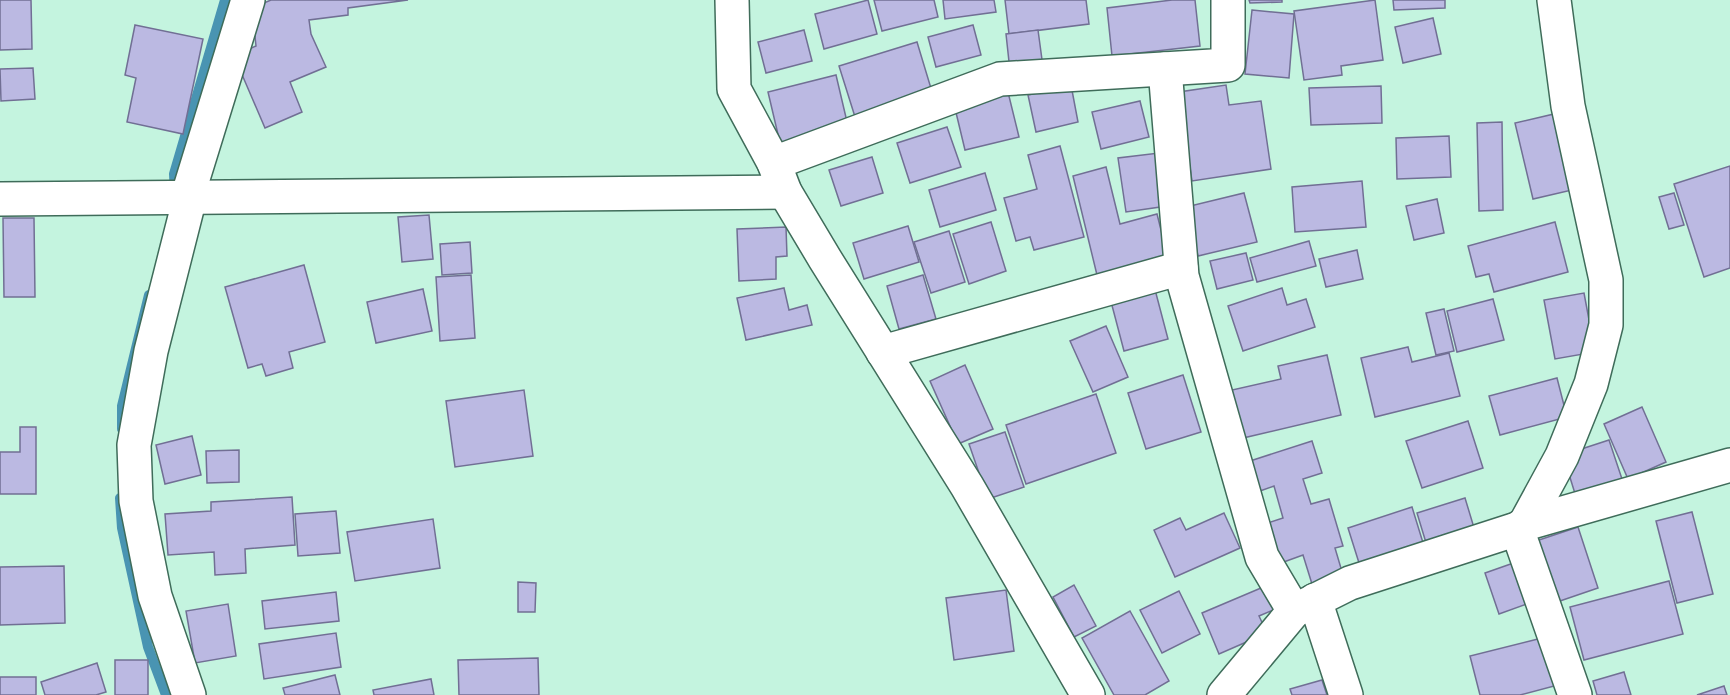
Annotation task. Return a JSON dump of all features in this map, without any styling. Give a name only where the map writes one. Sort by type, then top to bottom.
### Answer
[{"type":"street","points":[[189,695],[155,596],[136,501],[134,445],[151,351],[188,209],[187,198],[248,0]]},
{"type":"street","points":[[732,0],[734,89],[779,177],[825,259],[967,486],[1088,695]]},
{"type":"street","points":[[0,199],[187,198],[779,177],[1000,79],[1228,65],[1228,0]]},
{"type":"street","points":[[1554,0],[1568,106],[1606,280],[1606,325],[1591,384],[1562,456],[1521,526],[1575,695]]},
{"type":"street","points":[[1165,69],[1182,276],[1262,557],[1305,605],[1346,695]]},
{"type":"street","points":[[883,352],[1181,268]]},
{"type":"street","points":[[1224,695],[1305,605],[1350,583],[1521,526],[1730,465]]},
{"type":"building","points":[[0,0],[31,0],[32,49],[0,50]]},
{"type":"building","points":[[271,0],[408,0],[348,8],[348,15],[309,20],[311,34],[326,67],[290,82],[302,112],[265,128],[234,56],[256,46],[252,8]]},
{"type":"building","points":[[868,0],[877,34],[824,49],[815,14]]},
{"type":"building","points":[[874,0],[934,0],[938,17],[882,31]]},
{"type":"building","points":[[943,0],[994,0],[996,12],[945,19]]},
{"type":"building","points":[[1005,0],[1086,0],[1089,24],[1009,34]]},
{"type":"building","points":[[1172,0],[1195,0],[1200,46],[1112,56],[1107,8]]},
{"type":"building","points":[[1249,0],[1282,0],[1282,2],[1250,3]]},
{"type":"building","points":[[1375,0],[1383,60],[1341,66],[1342,75],[1304,80],[1294,11]]},
{"type":"building","points":[[1393,0],[1445,0],[1445,8],[1394,10]]},
{"type":"building","points":[[1252,10],[1294,14],[1289,78],[1245,74]]},
{"type":"building","points":[[1433,18],[1441,54],[1403,63],[1395,27]]},
{"type":"building","points":[[135,25],[203,39],[183,134],[127,122],[136,78],[125,75]]},
{"type":"building","points":[[973,25],[981,55],[936,67],[928,37]]},
{"type":"building","points":[[804,30],[812,61],[766,73],[758,42]]},
{"type":"building","points":[[1038,30],[1043,67],[1010,71],[1006,34]]},
{"type":"building","points":[[917,42],[933,95],[856,120],[839,66]]},
{"type":"building","points":[[33,68],[35,99],[1,101],[0,69]]},
{"type":"building","points":[[836,75],[848,126],[780,143],[768,92]]},
{"type":"building","points":[[1071,85],[1078,122],[1036,132],[1028,95]]},
{"type":"building","points":[[1226,85],[1229,105],[1261,101],[1271,169],[1192,181],[1179,92]]},
{"type":"building","points":[[1381,86],[1382,123],[1311,125],[1309,88]]},
{"type":"building","points":[[1007,88],[1019,137],[965,150],[953,100]]},
{"type":"building","points":[[1140,101],[1149,137],[1101,149],[1092,112]]},
{"type":"building","points":[[1554,114],[1572,190],[1533,199],[1515,123]]},
{"type":"building","points":[[1502,122],[1503,210],[1479,211],[1477,123]]},
{"type":"building","points":[[947,127],[961,167],[910,183],[897,143]]},
{"type":"building","points":[[1449,136],[1451,177],[1397,179],[1396,138]]},
{"type":"building","points":[[1060,146],[1084,237],[1034,250],[1030,237],[1016,241],[1004,198],[1037,189],[1028,155]]},
{"type":"building","points":[[1159,153],[1167,206],[1126,212],[1118,158]]},
{"type":"building","points":[[872,157],[883,193],[841,206],[829,170]]},
{"type":"building","points":[[1730,166],[1730,268],[1704,277],[1674,184]]},
{"type":"building","points":[[1106,167],[1120,224],[1157,214],[1168,258],[1097,275],[1073,176]]},
{"type":"building","points":[[985,173],[996,210],[940,227],[929,190]]},
{"type":"building","points":[[1362,181],[1366,227],[1295,232],[1292,187]]},
{"type":"building","points":[[1244,193],[1257,242],[1198,256],[1186,207]]},
{"type":"building","points":[[1674,193],[1684,225],[1669,229],[1659,197]]},
{"type":"building","points":[[1437,199],[1444,233],[1414,240],[1406,206]]},
{"type":"building","points":[[429,215],[433,259],[402,262],[398,217]]},
{"type":"building","points":[[3,218],[34,218],[35,297],[4,297]]},
{"type":"building","points":[[991,222],[1006,271],[969,284],[953,234]]},
{"type":"building","points":[[1555,222],[1568,272],[1494,292],[1489,274],[1476,277],[1468,246]]},
{"type":"building","points":[[908,226],[919,262],[864,279],[853,243]]},
{"type":"building","points":[[786,227],[787,256],[776,257],[776,279],[739,281],[737,229]]},
{"type":"building","points":[[949,231],[965,282],[931,293],[914,242]]},
{"type":"building","points":[[1309,241],[1316,266],[1257,282],[1250,258]]},
{"type":"building","points":[[470,242],[472,273],[442,275],[440,244]]},
{"type":"building","points":[[1357,250],[1363,279],[1326,287],[1319,259]]},
{"type":"building","points":[[1246,253],[1253,280],[1217,289],[1210,261]]},
{"type":"building","points":[[304,265],[325,342],[289,352],[293,368],[266,376],[262,364],[248,368],[225,287]]},
{"type":"building","points":[[471,275],[475,338],[440,341],[436,277]]},
{"type":"building","points":[[923,275],[936,319],[899,329],[887,286]]},
{"type":"building","points":[[1153,282],[1168,339],[1124,351],[1109,294]]},
{"type":"building","points":[[784,288],[789,310],[807,305],[812,325],[746,340],[737,298]]},
{"type":"building","points":[[1282,288],[1287,305],[1306,299],[1315,327],[1243,351],[1228,306]]},
{"type":"building","points":[[423,289],[432,331],[376,343],[367,302]]},
{"type":"building","points":[[1584,293],[1595,352],[1555,359],[1544,300]]},
{"type":"building","points":[[1493,299],[1504,340],[1457,352],[1447,311]]},
{"type":"building","points":[[1444,309],[1454,351],[1436,355],[1426,313]]},
{"type":"building","points":[[1106,326],[1128,377],[1093,392],[1070,341]]},
{"type":"building","points":[[1408,347],[1412,362],[1449,353],[1460,396],[1375,417],[1361,358]]},
{"type":"building","points":[[1327,355],[1341,415],[1243,438],[1232,390],[1281,379],[1278,366]]},
{"type":"building","points":[[965,365],[993,429],[958,444],[930,381]]},
{"type":"building","points":[[1183,375],[1201,432],[1146,449],[1128,393]]},
{"type":"building","points":[[1557,378],[1567,417],[1500,435],[1489,396]]},
{"type":"building","points":[[524,390],[533,456],[455,467],[446,401]]},
{"type":"building","points":[[1096,394],[1116,453],[1026,484],[1006,425]]},
{"type":"building","points":[[1642,407],[1666,462],[1628,479],[1604,424]]},
{"type":"building","points":[[1468,421],[1483,468],[1422,488],[1406,441]]},
{"type":"building","points":[[20,427],[36,427],[36,494],[0,494],[0,452],[20,452]]},
{"type":"building","points":[[1005,432],[1024,487],[988,499],[969,444]]},
{"type":"building","points":[[192,436],[201,475],[165,484],[156,445]]},
{"type":"building","points":[[1609,440],[1624,485],[1577,500],[1563,455]]},
{"type":"building","points":[[1312,441],[1322,473],[1303,479],[1311,504],[1329,499],[1343,546],[1335,548],[1343,575],[1312,584],[1303,555],[1281,563],[1268,523],[1283,518],[1274,486],[1260,491],[1250,461]]},
{"type":"building","points":[[239,450],[239,482],[207,483],[206,451]]},
{"type":"building","points":[[292,497],[295,545],[245,549],[246,573],[215,575],[214,552],[168,555],[165,514],[211,511],[211,502]]},
{"type":"building","points":[[1465,498],[1475,531],[1427,546],[1417,513]]},
{"type":"building","points":[[1412,507],[1424,546],[1360,566],[1348,528]]},
{"type":"building","points":[[336,511],[340,553],[298,556],[295,514]]},
{"type":"building","points":[[1692,512],[1713,594],[1677,603],[1656,521]]},
{"type":"building","points":[[1224,513],[1240,548],[1175,577],[1154,530],[1180,518],[1186,530]]},
{"type":"building","points":[[433,519],[440,568],[355,581],[347,532]]},
{"type":"building","points":[[1578,527],[1598,588],[1557,602],[1536,541]]},
{"type":"building","points":[[1522,560],[1535,601],[1499,614],[1485,573]]},
{"type":"building","points":[[64,566],[65,623],[0,625],[0,567]]},
{"type":"building","points":[[1669,581],[1683,634],[1584,660],[1570,607]]},
{"type":"building","points":[[518,582],[536,583],[535,612],[518,612]]},
{"type":"building","points":[[1074,585],[1096,626],[1074,637],[1053,597]]},
{"type":"building","points":[[1268,585],[1278,608],[1259,616],[1267,633],[1219,654],[1202,613]]},
{"type":"building","points":[[1006,590],[1014,651],[954,660],[946,598]]},
{"type":"building","points":[[1179,591],[1200,634],[1162,653],[1140,610]]},
{"type":"building","points":[[336,592],[339,621],[265,629],[262,601]]},
{"type":"building","points":[[228,604],[236,656],[195,663],[186,611]]},
{"type":"building","points":[[1130,611],[1169,681],[1145,695],[1114,695],[1082,638]]},
{"type":"building","points":[[336,633],[341,667],[264,679],[259,644]]},
{"type":"building","points":[[1546,637],[1558,685],[1520,695],[1480,695],[1470,656]]},
{"type":"building","points":[[538,658],[539,695],[459,695],[458,660]]},
{"type":"building","points":[[115,660],[148,660],[148,695],[115,695]]},
{"type":"building","points":[[97,663],[106,692],[96,695],[45,695],[41,682]]},
{"type":"building","points":[[1624,672],[1631,695],[1597,695],[1593,681]]},
{"type":"building","points":[[335,675],[340,695],[285,695],[283,688]]},
{"type":"building","points":[[0,677],[36,677],[36,695],[0,695]]},
{"type":"building","points":[[431,679],[434,695],[374,695],[373,690]]},
{"type":"building","points":[[1322,680],[1327,695],[1292,695],[1290,689]]},
{"type":"building","points":[[1724,686],[1727,695],[1697,695]]},
{"type":"waterway","points":[[175,194],[174,174],[225,0]]},
{"type":"waterway","points":[[122,429],[122,406],[149,295]]},
{"type":"waterway","points":[[120,498],[122,528],[148,647],[166,695]]}]
